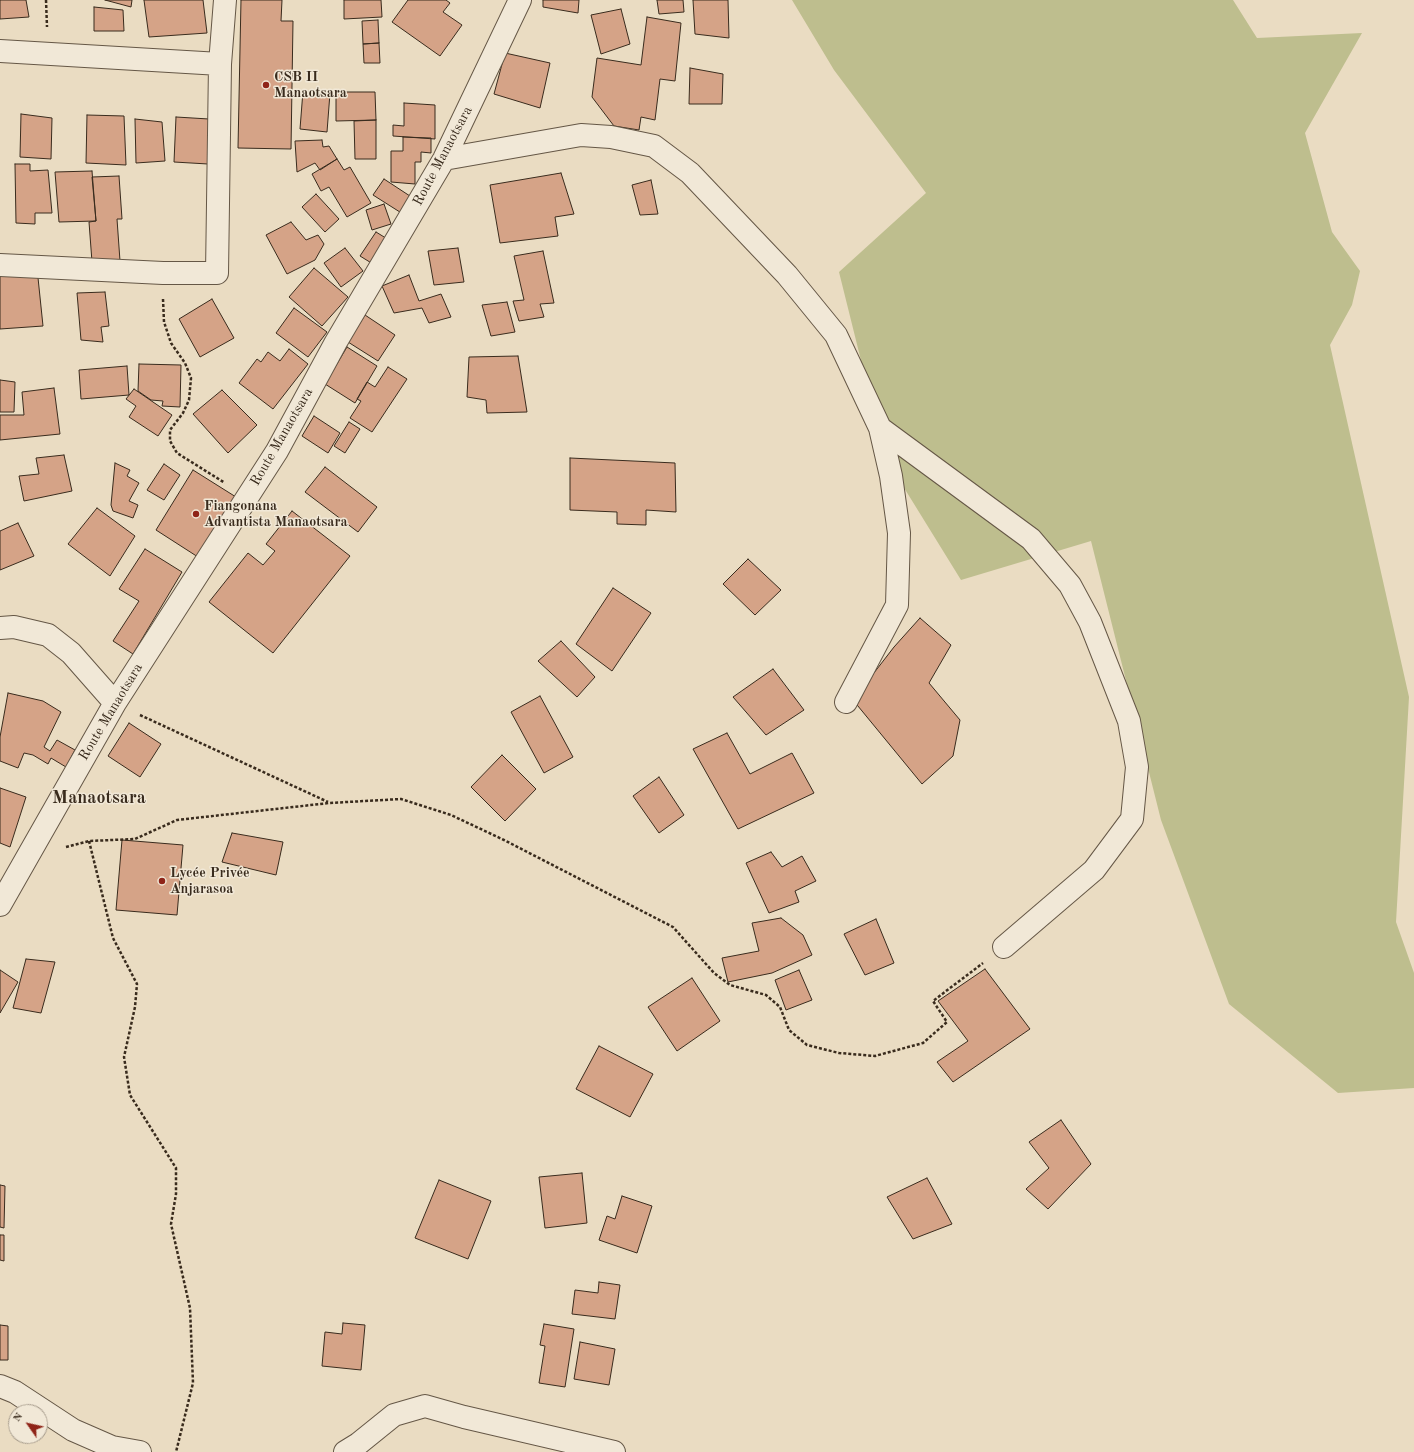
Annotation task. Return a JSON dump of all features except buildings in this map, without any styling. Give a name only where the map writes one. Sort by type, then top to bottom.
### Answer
[{"type":"street","points":[[0,265],[163,273],[217,273],[220,64],[226,0]]},
{"type":"street","name":"Route Manaotsara","points":[[0,905],[115,703],[277,451],[336,342],[444,159],[520,0]]},
{"type":"street","points":[[0,51],[220,64]]},
{"type":"street","points":[[444,159],[581,135],[611,137],[654,146],[690,173],[787,275],[836,335],[880,428],[891,476],[899,533],[897,605],[846,702]]},
{"type":"street","points":[[880,428],[1032,539],[1070,585],[1090,622],[1129,721],[1137,766],[1132,819],[1094,870],[1004,947]]},
{"type":"street","points":[[0,628],[14,627],[48,635],[71,652],[115,703]]},
{"type":"street","points":[[0,1386],[15,1392],[73,1430],[112,1447],[140,1452]]},
{"type":"street","points":[[345,1452],[358,1444],[394,1415],[425,1406],[464,1417],[614,1452]]},
{"type":"path","points":[[163,273],[164,322],[171,343],[185,363],[191,378],[189,400],[183,413],[170,430],[170,441],[177,453],[248,497]]},
{"type":"path","points":[[115,703],[329,803]]},
{"type":"path","points":[[28,856],[89,841],[135,839],[176,820],[329,803],[401,799],[451,815],[504,840],[673,927],[714,973],[730,986],[766,995],[780,1007],[789,1030],[807,1045],[838,1053],[876,1056],[923,1043],[947,1022],[933,1001],[1004,947]]},
{"type":"path","points":[[89,841],[113,938],[137,984],[135,1007],[124,1057],[130,1095],[176,1168],[176,1194],[171,1224],[190,1308],[193,1383],[176,1452]]},
{"type":"green space","points":[[792,0],[1233,0],[1257,38],[1362,33],[1305,133],[1332,232],[1360,271],[1352,305],[1330,345],[1409,697],[1396,922],[1414,973],[1414,1088],[1338,1093],[1229,1004],[1161,820],[1091,541],[961,580],[885,457],[839,272],[926,193],[834,70]]},
{"type":"place","name":"CSB II Manaotsara","points":[[266,85]]},
{"type":"place","name":"Fiangonana Advantista Manaotsara","points":[[196,514]]},
{"type":"place","name":"Lycée Privée Anjarasoa","points":[[162,881]]},
{"type":"district","name":"Manaotsara","points":[[99,798]]}]
